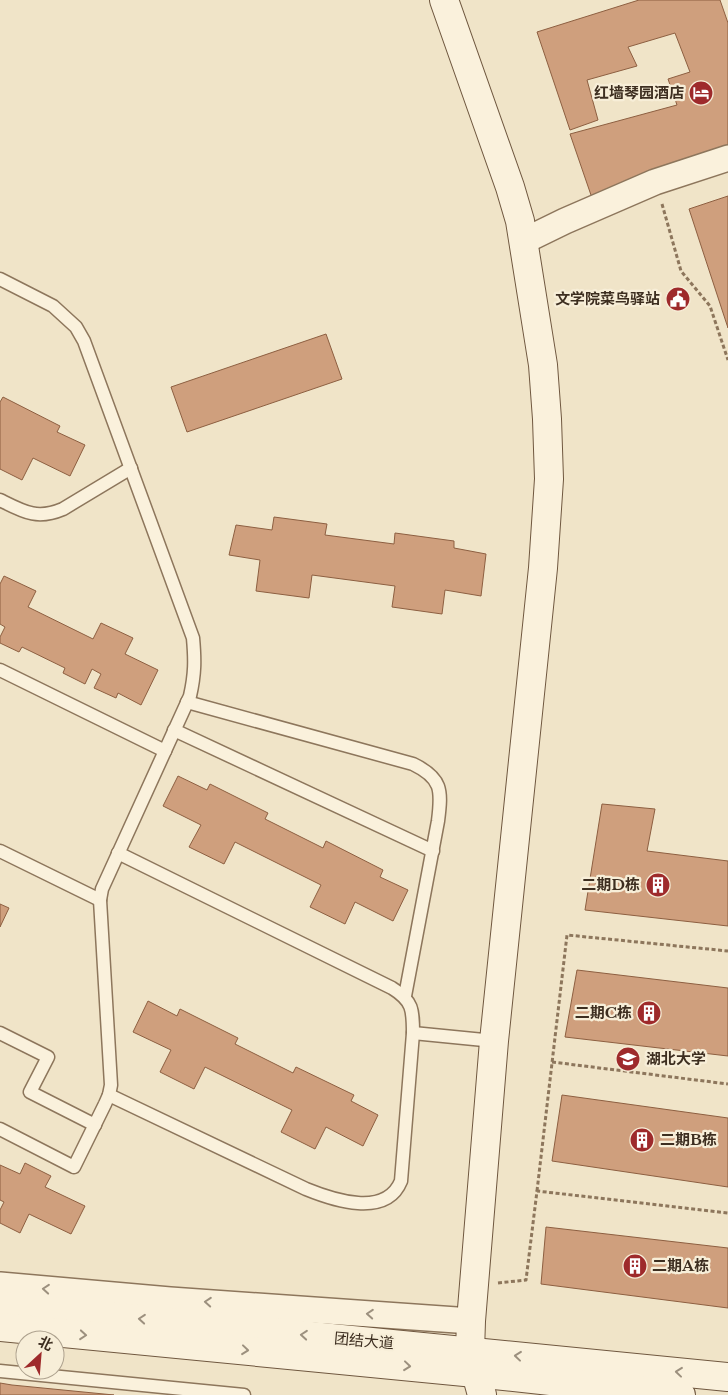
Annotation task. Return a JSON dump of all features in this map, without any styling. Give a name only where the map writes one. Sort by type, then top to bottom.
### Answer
[{"type":"main road","points":[[444,0],[510,187],[520,221],[543,366],[549,479],[543,568],[494,1041],[474,1283],[471,1321],[476,1373]]},
{"type":"main road","name":"团结大道","points":[[0,1306],[476,1373],[728,1377]]},
{"type":"main road","name":"团结大道","points":[[0,1327],[476,1373],[681,1395]]},
{"type":"street","points":[[524,241],[565,220],[656,182],[728,158]]},
{"type":"street","points":[[0,1285],[471,1321]]},
{"type":"lane","points":[[0,279],[53,306],[76,327],[84,341],[193,638],[195,662],[194,676],[187,702],[102,889],[100,900],[111,1085],[109,1095],[74,1166],[0,1129]]},
{"type":"lane","points":[[0,500],[28,513],[39,515],[51,514],[131,468]]},
{"type":"lane","points":[[0,670],[165,751]]},
{"type":"lane","points":[[187,702],[413,764],[425,770],[437,782],[440,804],[433,851],[404,996]]},
{"type":"lane","points":[[174,730],[433,851]]},
{"type":"lane","points":[[0,851],[100,900]]},
{"type":"lane","points":[[109,1095],[322,1196],[353,1202],[374,1202],[385,1199],[392,1194],[398,1188],[401,1181],[413,1033],[412,1012],[404,996],[392,988],[118,853]]},
{"type":"lane","points":[[413,1033],[494,1041]]},
{"type":"lane","points":[[0,1034],[48,1057],[30,1092],[95,1125]]},
{"type":"lane","points":[[0,1371],[13,1379],[244,1395]]},
{"type":"path","points":[[656,182],[681,271],[710,306],[728,360]]},
{"type":"path","points":[[474,1283],[526,1280],[567,934],[728,951]]},
{"type":"path","points":[[552,1062],[728,1084]]},
{"type":"path","points":[[538,1191],[728,1213]]},
{"type":"building","name":"红墙琴园酒店","points":[[639,0],[720,0],[728,23],[728,147],[592,198],[570,134],[677,105],[668,79],[690,72],[675,33],[628,47],[637,66],[587,80],[598,120],[570,130],[537,32]]},
{"type":"building","points":[[728,196],[728,328],[689,209]]},
{"type":"building","points":[[326,334],[342,379],[187,432],[171,387]]},
{"type":"building","points":[[3,397],[60,426],[57,432],[85,445],[70,476],[33,458],[22,480],[0,469],[0,402]]},
{"type":"building","points":[[274,517],[327,524],[325,535],[394,544],[395,533],[454,541],[454,548],[486,554],[481,596],[445,590],[442,614],[392,607],[395,586],[312,575],[309,598],[256,591],[260,560],[229,555],[236,525],[272,530]]},
{"type":"building","points":[[4,576],[36,591],[28,607],[93,639],[101,623],[133,638],[125,654],[158,670],[141,705],[118,693],[116,698],[94,688],[101,674],[92,669],[85,684],[63,673],[65,668],[22,647],[19,652],[0,643],[0,637],[5,627],[0,624],[0,584]]},
{"type":"building","points":[[178,776],[207,790],[210,784],[268,813],[265,819],[323,848],[326,841],[383,870],[380,877],[408,890],[393,921],[355,902],[345,924],[310,907],[321,885],[235,842],[224,864],[189,847],[201,825],[163,806]]},
{"type":"building","name":"二期D栋","points":[[602,804],[655,809],[647,851],[728,861],[728,926],[585,910]]},
{"type":"building","points":[[0,904],[9,908],[0,927]]},
{"type":"building","name":"二期C栋","points":[[577,970],[728,988],[728,1056],[565,1037]]},
{"type":"building","points":[[148,1001],[177,1016],[180,1009],[238,1038],[235,1044],[293,1073],[296,1067],[354,1095],[351,1101],[378,1115],[363,1146],[326,1127],[315,1149],[281,1132],[292,1110],[205,1067],[194,1089],[160,1072],[171,1050],[133,1032]]},
{"type":"building","name":"二期B栋","points":[[562,1095],[728,1118],[728,1187],[552,1161]]},
{"type":"building","points":[[25,1163],[51,1176],[45,1187],[85,1206],[71,1234],[29,1214],[20,1233],[0,1223],[0,1210],[4,1202],[0,1200],[0,1165],[20,1174]]},
{"type":"building","name":"二期A栋","points":[[546,1227],[728,1248],[728,1308],[541,1284]]},
{"type":"building","points":[[0,1383],[12,1385],[114,1395],[0,1395]]},
{"type":"place","name":"红墙琴园酒店","points":[[701,93]]},
{"type":"place","name":"文学院菜鸟驿站","points":[[678,299]]},
{"type":"place","name":"二期D栋","points":[[658,885]]},
{"type":"place","name":"二期C栋","points":[[649,1013]]},
{"type":"place","name":"湖北大学","points":[[628,1059]]},
{"type":"place","name":"二期B栋","points":[[642,1140]]},
{"type":"place","name":"二期A栋","points":[[635,1266]]}]
